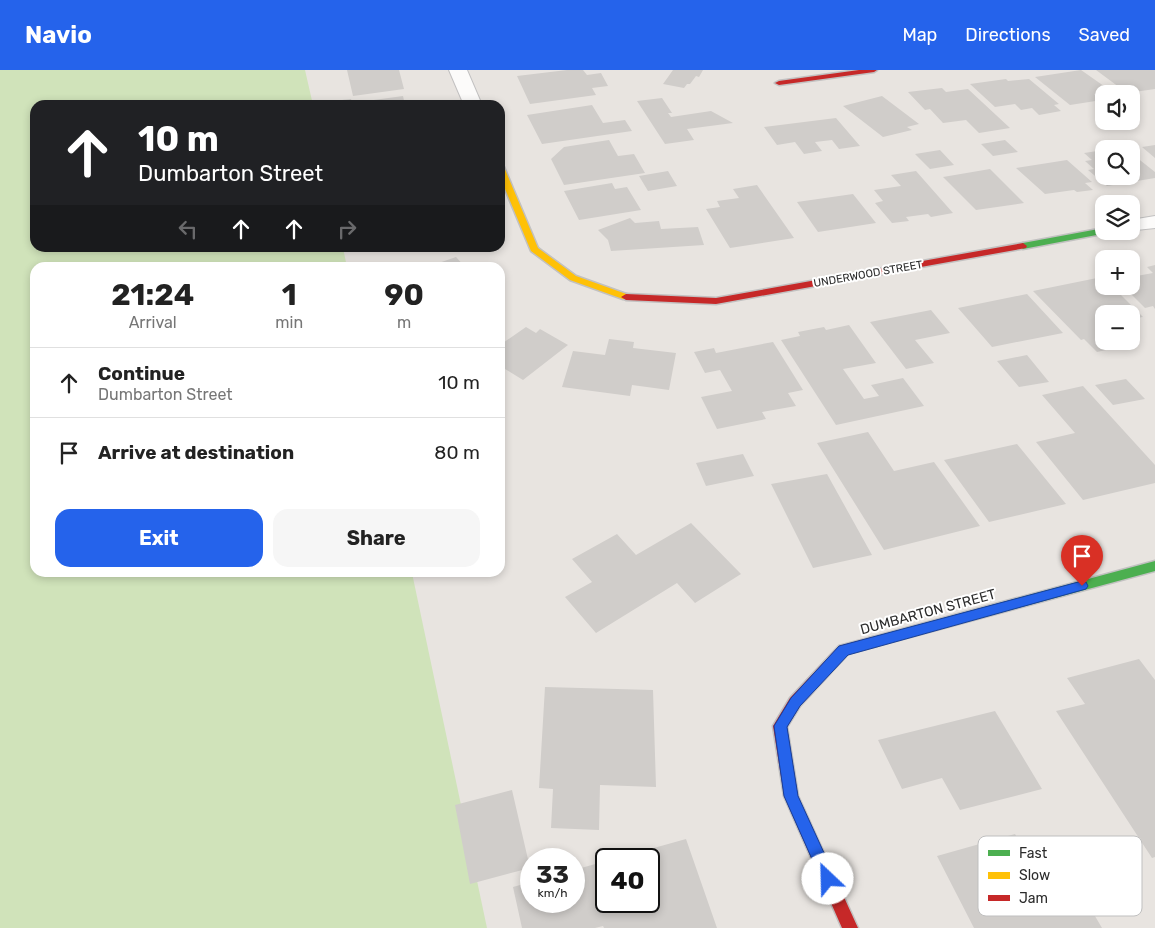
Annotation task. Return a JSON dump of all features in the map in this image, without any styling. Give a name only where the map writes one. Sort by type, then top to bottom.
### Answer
[{"type":"street","points":[[458,70],[471,100]]},
{"type":"street","points":[[779,83],[874,70]]},
{"type":"street","name":"UNDERWOOD STREET","points":[[505,179],[534,249],[573,278],[630,298],[716,301],[1095,233]]},
{"type":"street","points":[[1140,224],[1155,222]]},
{"type":"street","name":"DUMBARTON STREET","points":[[850,928],[791,796],[780,726],[795,702],[844,650],[1155,566]]},
{"type":"green space","points":[[0,70],[305,70],[312,100],[30,100],[30,252],[344,252],[346,262],[30,262],[30,577],[413,577],[487,928],[0,928]]},
{"type":"building","points":[[347,70],[399,70],[404,89],[353,96]]},
{"type":"building","points":[[583,70],[587,75],[601,73],[608,86],[592,88],[596,95],[530,104],[517,76]]},
{"type":"building","points":[[673,70],[703,70],[699,77],[696,76],[684,88],[663,84]]},
{"type":"building","points":[[1081,70],[1102,85],[1095,85],[1095,101],[1070,105],[1035,77]]},
{"type":"building","points":[[1096,70],[1155,70],[1155,89],[1140,91],[1140,85],[1116,85]]},
{"type":"building","points":[[1006,79],[1008,81],[1029,79],[1059,104],[1054,105],[1061,111],[1039,115],[1032,108],[1021,110],[1015,104],[995,107],[970,84]]},
{"type":"building","points":[[942,88],[946,92],[968,89],[1010,128],[979,133],[966,120],[943,123],[930,109],[925,110],[908,92]]},
{"type":"building","points":[[403,96],[404,100],[374,100]]},
{"type":"building","points":[[882,96],[919,124],[907,127],[912,130],[883,137],[843,106]]},
{"type":"building","points":[[662,98],[672,113],[668,113],[671,117],[711,111],[733,123],[687,129],[694,140],[665,144],[637,101]]},
{"type":"building","points":[[592,105],[603,123],[625,120],[632,131],[542,144],[527,115]]},
{"type":"building","points":[[836,118],[860,146],[839,149],[832,140],[815,142],[822,151],[804,154],[795,142],[777,145],[764,127]]},
{"type":"building","points":[[609,140],[618,156],[634,154],[645,173],[564,185],[551,159],[564,147]]},
{"type":"building","points":[[1005,140],[1018,152],[993,156],[981,144]]},
{"type":"building","points":[[1155,145],[1155,158],[1142,147]]},
{"type":"building","points":[[940,150],[954,165],[930,169],[915,154]]},
{"type":"building","points":[[1095,151],[1095,176],[1088,170],[1094,169],[1085,161],[1092,160],[1084,153]]},
{"type":"building","points":[[1067,160],[1092,182],[1085,183],[1093,190],[1077,192],[1074,190],[1045,194],[1016,168]]},
{"type":"building","points":[[1140,160],[1155,172],[1155,178],[1140,180]]},
{"type":"building","points":[[990,169],[1024,203],[976,210],[943,177]]},
{"type":"building","points":[[668,171],[677,186],[648,191],[639,176]]},
{"type":"building","points":[[916,171],[953,213],[931,217],[928,214],[906,217],[909,221],[892,223],[875,203],[883,201],[874,190],[901,186],[891,175]]},
{"type":"building","points":[[612,183],[615,189],[627,187],[641,210],[579,220],[564,191]]},
{"type":"building","points":[[757,185],[794,238],[730,248],[706,209],[720,207],[717,201],[739,198],[733,189]]},
{"type":"building","points":[[853,194],[876,223],[818,232],[797,202]]},
{"type":"building","points":[[630,218],[635,223],[659,221],[661,229],[698,227],[704,245],[611,251],[608,240],[598,230]]},
{"type":"building","points":[[456,257],[461,262],[442,262]]},
{"type":"building","points":[[1155,265],[1155,309],[1153,306],[1145,308],[1132,295],[1140,295],[1140,275],[1153,273],[1147,267]]},
{"type":"building","points":[[1095,278],[1095,295],[1121,295],[1131,305],[1095,305],[1095,350],[1084,339],[1081,340],[1033,291]]},
{"type":"building","points":[[1027,294],[1063,333],[992,347],[958,308]]},
{"type":"building","points":[[931,310],[950,333],[915,340],[934,363],[906,369],[870,322]]},
{"type":"building","points":[[849,325],[876,363],[843,369],[864,399],[879,396],[871,385],[903,378],[924,406],[836,425],[781,340],[800,336],[798,332],[824,327],[826,330]]},
{"type":"building","points":[[526,327],[536,333],[540,329],[568,345],[523,380],[505,369],[505,342]]},
{"type":"building","points":[[609,339],[634,342],[633,348],[676,353],[669,390],[632,385],[630,396],[562,387],[573,351],[605,355]]},
{"type":"building","points":[[773,342],[803,390],[788,393],[796,406],[762,412],[766,419],[717,429],[701,397],[732,391],[720,370],[705,373],[694,352],[714,348],[716,353]]},
{"type":"building","points":[[1027,355],[1049,382],[1019,387],[997,361]]},
{"type":"building","points":[[1126,379],[1145,399],[1113,405],[1095,385]]},
{"type":"building","points":[[1083,386],[1155,465],[1155,483],[1083,500],[1036,442],[1075,433],[1042,395]]},
{"type":"building","points":[[868,432],[894,471],[934,462],[980,526],[884,550],[817,443]]},
{"type":"building","points":[[1017,444],[1066,504],[989,522],[944,460]]},
{"type":"building","points":[[743,454],[754,476],[706,486],[696,463]]},
{"type":"building","points":[[827,474],[872,555],[813,568],[771,484]]},
{"type":"building","points":[[691,523],[741,574],[695,603],[677,583],[596,633],[565,597],[592,582],[572,559],[617,534],[636,555]]},
{"type":"building","points":[[1139,659],[1155,680],[1155,857],[1152,858],[1142,843],[1142,836],[1138,836],[1056,711],[1085,704],[1067,678]]},
{"type":"building","points":[[545,687],[653,690],[656,787],[600,785],[599,830],[551,828],[553,789],[539,788]]},
{"type":"building","points":[[995,711],[1042,789],[960,810],[942,778],[902,789],[878,740]]},
{"type":"building","points":[[512,790],[525,848],[520,848],[520,871],[470,884],[455,805]]},
{"type":"building","points":[[686,839],[717,928],[604,928],[603,926],[595,928],[522,928],[513,887],[520,885],[520,913],[585,913],[585,867],[595,864],[595,913],[660,913],[660,848],[654,848]]},
{"type":"building","points":[[978,844],[978,916],[1095,916],[1102,928],[974,928],[937,856]]},
{"type":"traffic: fast","points":[[1023,246],[1095,233]]},
{"type":"traffic: fast","points":[[873,642],[1155,566]]},
{"type":"traffic: slow","points":[[505,179],[534,249],[573,278],[626,297]]},
{"type":"traffic: jam","points":[[779,83],[874,70]]},
{"type":"traffic: jam","points":[[626,297],[716,301],[1023,246]]},
{"type":"traffic: jam","points":[[850,928],[791,796],[780,726],[795,702],[844,650],[873,642]]},
{"type":"route","points":[[828,879],[791,796],[780,726],[795,702],[844,650],[1082,586]]}]
